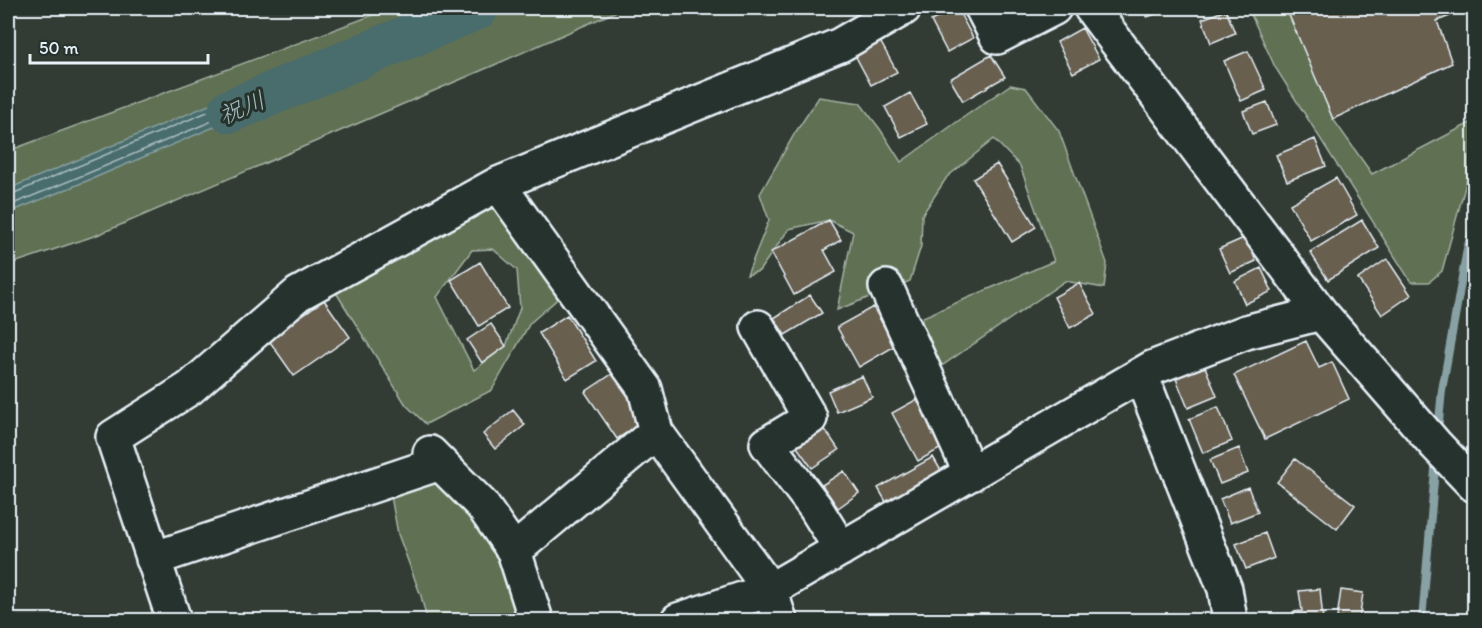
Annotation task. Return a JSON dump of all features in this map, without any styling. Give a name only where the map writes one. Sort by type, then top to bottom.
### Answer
[{"type":"street","points":[[174,621],[113,437],[190,388],[298,294],[498,184],[840,45],[904,8]]},
{"type":"street","points":[[982,8],[997,37],[1054,8]]},
{"type":"street","points":[[1091,8],[1321,314],[1474,485]]},
{"type":"street","points":[[498,184],[645,389],[656,432],[770,590],[780,621]]},
{"type":"street","points":[[886,287],[971,474]]},
{"type":"street","points":[[678,621],[770,590],[1152,368],[1246,332],[1321,314]]},
{"type":"street","points":[[758,327],[810,418],[767,444],[815,507],[841,549]]},
{"type":"street","points":[[1141,375],[1225,589],[1230,621]]},
{"type":"street","points":[[514,551],[656,432]]},
{"type":"street","points":[[153,559],[435,458],[482,505],[514,551],[536,621]]},
{"type":"green space","points":[[392,8],[624,8],[97,235],[8,265],[8,151]]},
{"type":"green space","points":[[1248,8],[1289,8],[1333,119],[1372,174],[1474,121],[1474,154],[1442,271],[1429,282],[1411,282],[1275,67]]},
{"type":"green space","points":[[1010,85],[1026,88],[1059,131],[1107,263],[1104,288],[1065,281],[943,365],[912,343],[923,317],[1054,261],[1020,166],[994,139],[947,177],[922,215],[921,246],[910,281],[837,310],[853,232],[829,220],[789,229],[759,271],[747,275],[769,220],[760,194],[819,97],[860,103],[901,162]]},
{"type":"green space","points":[[498,184],[562,295],[530,323],[492,390],[426,424],[406,405],[327,278]],"holes":[[[493,249],[517,270],[520,308],[506,346],[474,370],[437,297],[472,250]]]},
{"type":"green space","points":[[440,463],[462,484],[536,620],[427,620],[421,596],[398,534],[388,480]]},
{"type":"water","points":[[293,70],[280,99],[8,213],[8,189]]},
{"type":"building","points":[[957,8],[973,38],[947,52],[931,21]]},
{"type":"building","points":[[1143,8],[1173,8],[1147,17]]},
{"type":"building","points":[[1286,8],[1458,8],[1460,12],[1437,21],[1452,63],[1333,119]]},
{"type":"building","points":[[1226,10],[1235,33],[1211,43],[1202,19]]},
{"type":"building","points":[[1082,28],[1099,59],[1073,73],[1057,42]]},
{"type":"building","points":[[880,41],[897,72],[871,85],[855,55]]},
{"type":"building","points":[[1248,51],[1266,90],[1241,101],[1224,61]]},
{"type":"building","points":[[991,55],[1005,77],[963,101],[950,79]]},
{"type":"building","points":[[910,93],[927,124],[901,137],[885,107]]},
{"type":"building","points":[[1267,102],[1276,125],[1252,134],[1243,111]]},
{"type":"building","points":[[1315,139],[1326,166],[1287,181],[1276,155]]},
{"type":"building","points":[[997,164],[1036,227],[1012,242],[973,179]]},
{"type":"building","points":[[1336,178],[1357,215],[1311,241],[1290,204]]},
{"type":"building","points":[[829,220],[841,240],[824,250],[836,272],[794,295],[771,252]]},
{"type":"building","points":[[1362,220],[1379,248],[1328,280],[1310,252]]},
{"type":"building","points":[[1246,237],[1256,261],[1230,273],[1219,249]]},
{"type":"building","points":[[1387,259],[1411,295],[1382,315],[1358,279]]},
{"type":"building","points":[[480,262],[508,308],[479,326],[451,280]]},
{"type":"building","points":[[1261,268],[1272,291],[1245,304],[1235,281]]},
{"type":"building","points":[[1079,283],[1096,314],[1070,328],[1054,297]]},
{"type":"building","points":[[810,295],[822,313],[785,335],[774,318]]},
{"type":"building","points":[[324,300],[350,337],[294,376],[268,339]]},
{"type":"building","points":[[873,307],[895,346],[859,367],[837,327]]},
{"type":"building","points":[[567,315],[596,361],[567,379],[539,333]]},
{"type":"building","points":[[491,324],[506,346],[482,363],[467,340]]},
{"type":"building","points":[[1306,341],[1319,368],[1332,362],[1349,399],[1265,439],[1234,375]]},
{"type":"building","points":[[1203,362],[1217,396],[1188,408],[1174,374]]},
{"type":"building","points":[[618,370],[650,418],[617,439],[585,392]]},
{"type":"building","points":[[862,376],[872,397],[837,412],[828,391]]},
{"type":"building","points":[[921,397],[947,445],[918,461],[892,413]]},
{"type":"building","points":[[1218,407],[1232,441],[1203,453],[1189,419]]},
{"type":"building","points":[[513,410],[525,425],[495,449],[483,434]]},
{"type":"building","points":[[824,428],[839,450],[812,468],[797,447]]},
{"type":"building","points":[[1239,448],[1248,473],[1220,484],[1210,460]]},
{"type":"building","points":[[933,457],[944,476],[889,507],[878,488]]},
{"type":"building","points":[[1295,459],[1355,505],[1337,529],[1277,482]]},
{"type":"building","points":[[844,471],[859,493],[838,508],[822,485]]},
{"type":"building","points":[[1248,487],[1258,512],[1230,523],[1220,499]]},
{"type":"building","points":[[1265,533],[1274,558],[1246,569],[1236,544]]},
{"type":"building","points":[[1320,589],[1323,620],[1293,620],[1293,612],[1302,611],[1299,591]]},
{"type":"building","points":[[1341,590],[1363,593],[1359,620],[1337,618]]},
{"type":"waterway","name":"祝川","points":[[230,111],[477,8]]},
{"type":"waterway","points":[[1438,431],[1442,390],[1467,249],[1474,223]]},
{"type":"waterway","points":[[1422,620],[1436,458]]}]
